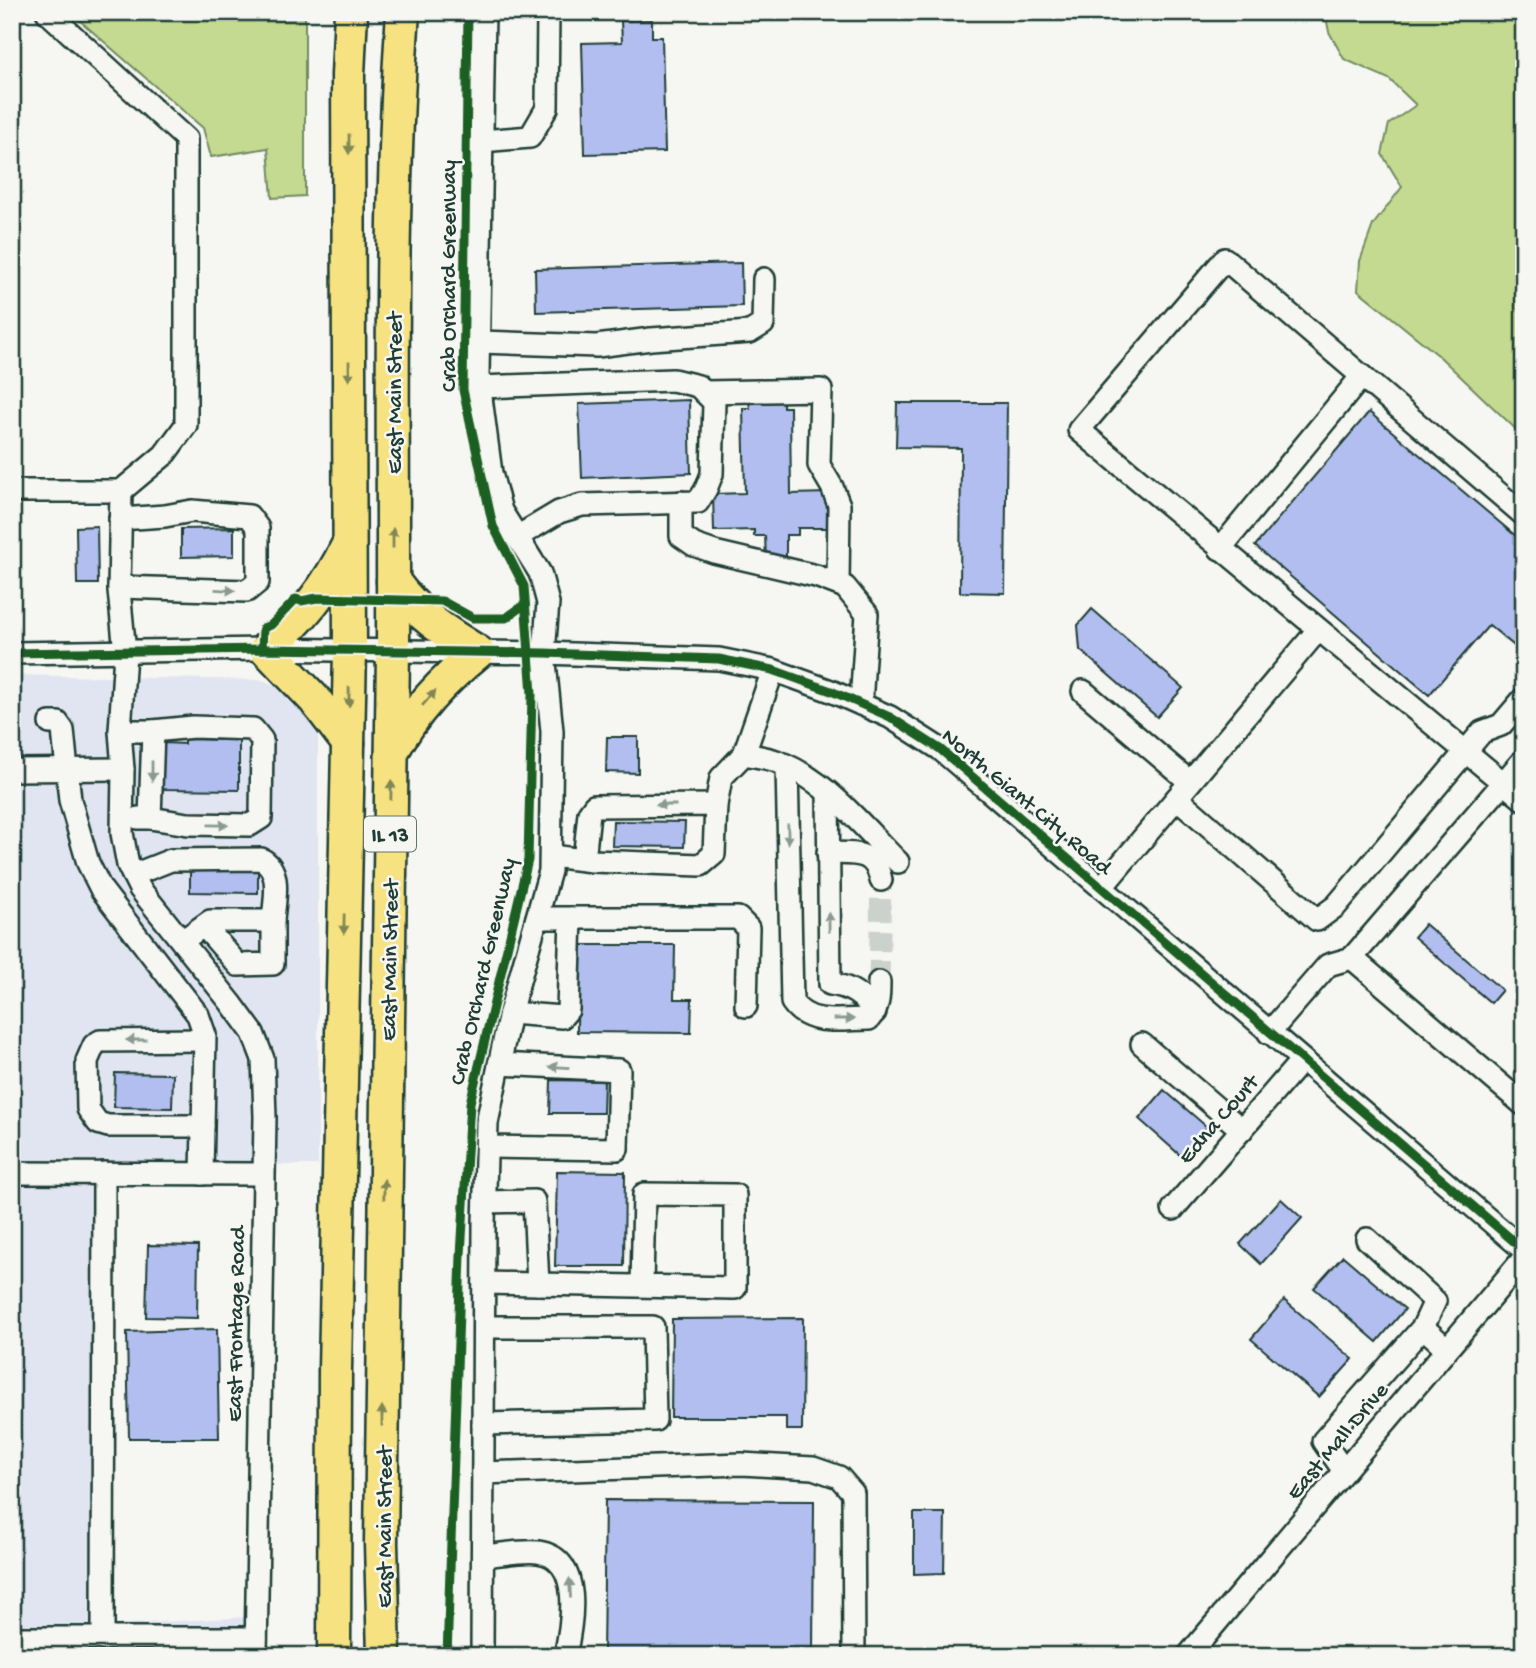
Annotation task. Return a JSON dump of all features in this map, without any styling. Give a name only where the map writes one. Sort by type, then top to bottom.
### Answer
[{"type":"highway","name":"East Main Street","points":[[334,1656],[335,1355],[350,650],[348,75],[351,12]]},
{"type":"highway","name":"East Main Street","points":[[384,1656],[384,1203],[393,650],[393,307],[398,87],[403,12]]},
{"type":"highway","points":[[348,743],[315,700],[266,649],[306,612],[336,570],[349,544]]},
{"type":"highway","points":[[391,753],[426,700],[478,652],[439,629],[407,600],[393,581]]},
{"type":"street","points":[[12,491],[121,491],[164,455],[186,425],[186,139],[47,12]]},
{"type":"street","points":[[482,1656],[487,1123],[510,1013],[550,872],[552,731],[544,653],[548,603],[540,573],[501,511],[491,473],[480,387],[484,12]]},
{"type":"street","points":[[481,141],[530,137],[547,108],[548,12]]},
{"type":"street","points":[[1524,516],[1225,258],[1079,430],[1524,800]]},
{"type":"street","points":[[479,342],[597,346],[750,332],[763,324],[764,279]]},
{"type":"street","points":[[1220,548],[1362,376]]},
{"type":"street","points":[[480,387],[673,380],[698,386],[714,402],[712,474],[698,502],[582,505],[559,512],[517,537]]},
{"type":"street","points":[[704,392],[821,390],[819,465],[839,505],[838,584]]},
{"type":"street","name":"East Frontage Road","points":[[121,491],[119,587],[125,653],[120,731],[123,769],[122,818],[128,865],[139,889],[253,1033],[263,1059],[265,1117],[256,1647]]},
{"type":"street","points":[[681,502],[681,536],[694,545],[816,576],[845,587],[867,614],[861,704]]},
{"type":"street","points":[[119,587],[157,586],[247,591],[258,582],[258,528],[249,516],[192,511],[120,519]]},
{"type":"street","points":[[1102,887],[1318,630]]},
{"type":"street","name":"North Giant City Road","points":[[12,653],[393,650],[719,659],[773,670],[861,704],[890,717],[940,749],[1524,1250]]},
{"type":"street","points":[[551,856],[701,866],[714,854],[716,805],[721,778],[744,754],[773,670]]},
{"type":"street","points":[[1083,691],[1317,919],[1336,906],[1464,751],[1482,732],[1501,724],[1524,698]]},
{"type":"street","points":[[50,723],[58,723],[63,730],[70,800],[88,863],[101,889],[198,1015],[204,1040],[202,1174]]},
{"type":"street","points":[[120,731],[193,727],[253,729],[262,740],[261,818],[250,825],[188,824],[150,814],[122,818]]},
{"type":"street","points":[[150,814],[153,731]]},
{"type":"street","points":[[744,754],[775,760],[828,792],[898,862]]},
{"type":"street","points":[[1269,1033],[1328,965],[1352,958],[1524,759]]},
{"type":"street","points":[[787,766],[792,1002],[799,1013],[810,1018],[869,1019],[879,1001],[879,982]]},
{"type":"street","points":[[12,769],[123,769]]},
{"type":"street","points":[[828,792],[830,984],[851,990],[866,1000],[875,1012]]},
{"type":"street","points":[[584,860],[589,813],[594,806],[716,805]]},
{"type":"street","points":[[828,853],[861,854],[878,866],[881,880]]},
{"type":"street","points":[[133,875],[172,860],[261,859],[268,863],[275,877],[273,964],[238,965],[204,926]]},
{"type":"street","points":[[537,918],[738,918],[748,928],[746,1006]]},
{"type":"street","points":[[510,1013],[562,1017],[568,1010],[571,918]]},
{"type":"street","points":[[182,942],[210,921],[273,921]]},
{"type":"street","points":[[1352,958],[1524,1105]]},
{"type":"street","points":[[203,1126],[108,1126],[98,1123],[88,1109],[87,1061],[94,1045],[100,1041],[204,1040]]},
{"type":"street","points":[[1142,1044],[1242,1130]]},
{"type":"street","name":"Edna Court","points":[[1172,1209],[1301,1061]]},
{"type":"street","points":[[487,1147],[617,1149],[619,1070],[499,1064]]},
{"type":"street","points":[[12,1173],[262,1174]]},
{"type":"street","points":[[103,1639],[104,1173]]},
{"type":"street","points":[[484,1283],[735,1288],[735,1195],[644,1194],[642,1286]]},
{"type":"street","points":[[485,1202],[534,1201],[538,1283]]},
{"type":"street","points":[[1344,1471],[1323,1441],[1423,1327],[1435,1301],[1367,1239]]},
{"type":"street","name":"East Mall Drive","points":[[1188,1656],[1524,1258]]},
{"type":"street","points":[[483,1424],[654,1420],[653,1327],[484,1327]]},
{"type":"street","points":[[1423,1327],[1447,1349]]},
{"type":"street","points":[[483,1474],[743,1464],[813,1468],[839,1477],[853,1493],[854,1656]]},
{"type":"street","points":[[483,1556],[538,1552],[555,1557],[566,1569],[570,1580],[570,1633],[565,1656]]},
{"type":"street","points":[[12,1638],[189,1639],[256,1647]]},
{"type":"shaded area","points":[[12,675],[262,680],[291,692],[315,719],[318,735],[318,1165],[110,1164],[108,1625],[249,1617],[250,1656],[12,1656]]},
{"type":"green space","points":[[70,12],[305,12],[305,196],[272,198],[268,148],[211,157],[203,128]]},
{"type":"green space","points":[[1325,12],[1524,12],[1524,437],[1438,355],[1358,290],[1360,261],[1373,225],[1402,187],[1382,154],[1389,124],[1416,105],[1389,79],[1344,59],[1329,32]]},
{"type":"building","points":[[652,20],[652,37],[662,37],[665,152],[585,154],[582,43],[622,42],[621,21]]},
{"type":"building","points":[[741,263],[742,306],[536,312],[535,269]]},
{"type":"building","points":[[689,400],[691,473],[582,478],[579,404]]},
{"type":"building","points":[[783,401],[783,407],[790,407],[791,494],[828,493],[828,528],[798,528],[798,535],[786,535],[786,559],[766,559],[765,536],[754,536],[754,530],[714,531],[713,494],[745,493],[743,408],[750,408],[749,402]]},
{"type":"building","points":[[897,403],[1007,403],[1005,593],[960,592],[961,448],[896,447]]},
{"type":"building","points":[[1369,412],[1524,543],[1524,654],[1489,625],[1429,695],[1255,546]]},
{"type":"building","points":[[97,526],[98,584],[77,584],[76,527]]},
{"type":"building","points":[[234,528],[234,556],[181,557],[181,529]]},
{"type":"building","points":[[1092,609],[1183,688],[1157,717],[1080,650],[1078,625]]},
{"type":"building","points":[[607,737],[638,737],[638,773],[606,772]]},
{"type":"building","points":[[184,739],[239,740],[239,790],[162,789],[164,743],[184,744]]},
{"type":"building","points":[[613,821],[685,822],[684,847],[612,846]]},
{"type":"building","points":[[190,864],[258,865],[258,893],[190,892]]},
{"type":"building","points":[[1425,924],[1502,990],[1491,1003],[1414,937]]},
{"type":"building","points":[[578,945],[675,945],[674,999],[692,999],[691,1033],[577,1032]]},
{"type":"building","points":[[115,1073],[173,1074],[172,1108],[114,1107]]},
{"type":"building","points":[[551,1080],[604,1081],[603,1113],[550,1113]]},
{"type":"building","points":[[1164,1090],[1207,1127],[1181,1156],[1139,1119]]},
{"type":"building","points":[[557,1171],[625,1172],[624,1266],[555,1266]]},
{"type":"building","points":[[1281,1199],[1302,1218],[1261,1264],[1240,1244]]},
{"type":"building","points":[[148,1245],[198,1246],[197,1318],[146,1317]]},
{"type":"building","points":[[1343,1256],[1405,1309],[1377,1342],[1314,1288]]},
{"type":"building","points":[[1284,1300],[1353,1359],[1319,1397],[1251,1339]]},
{"type":"building","points":[[803,1318],[802,1430],[786,1430],[786,1417],[671,1417],[672,1319]]},
{"type":"building","points":[[217,1329],[219,1438],[129,1438],[127,1332]]},
{"type":"building","points":[[605,1500],[814,1501],[813,1656],[603,1656]]},
{"type":"building","points":[[914,1513],[945,1513],[944,1573],[914,1574]]},
{"type":"tunnel","points":[[879,982],[881,880]]},
{"type":"cycle path","name":"Crab Orchard Greenway","points":[[447,1656],[461,1255],[470,1103],[528,860],[532,694],[524,586],[493,526],[463,390],[468,12]]},
{"type":"cycle path","points":[[262,649],[263,628],[271,625],[296,599],[442,601],[473,618],[506,618],[525,604]]},
{"type":"cycle path","points":[[12,653],[266,649],[544,653],[719,659],[773,670],[831,691],[890,717],[940,749],[1524,1250]]}]
